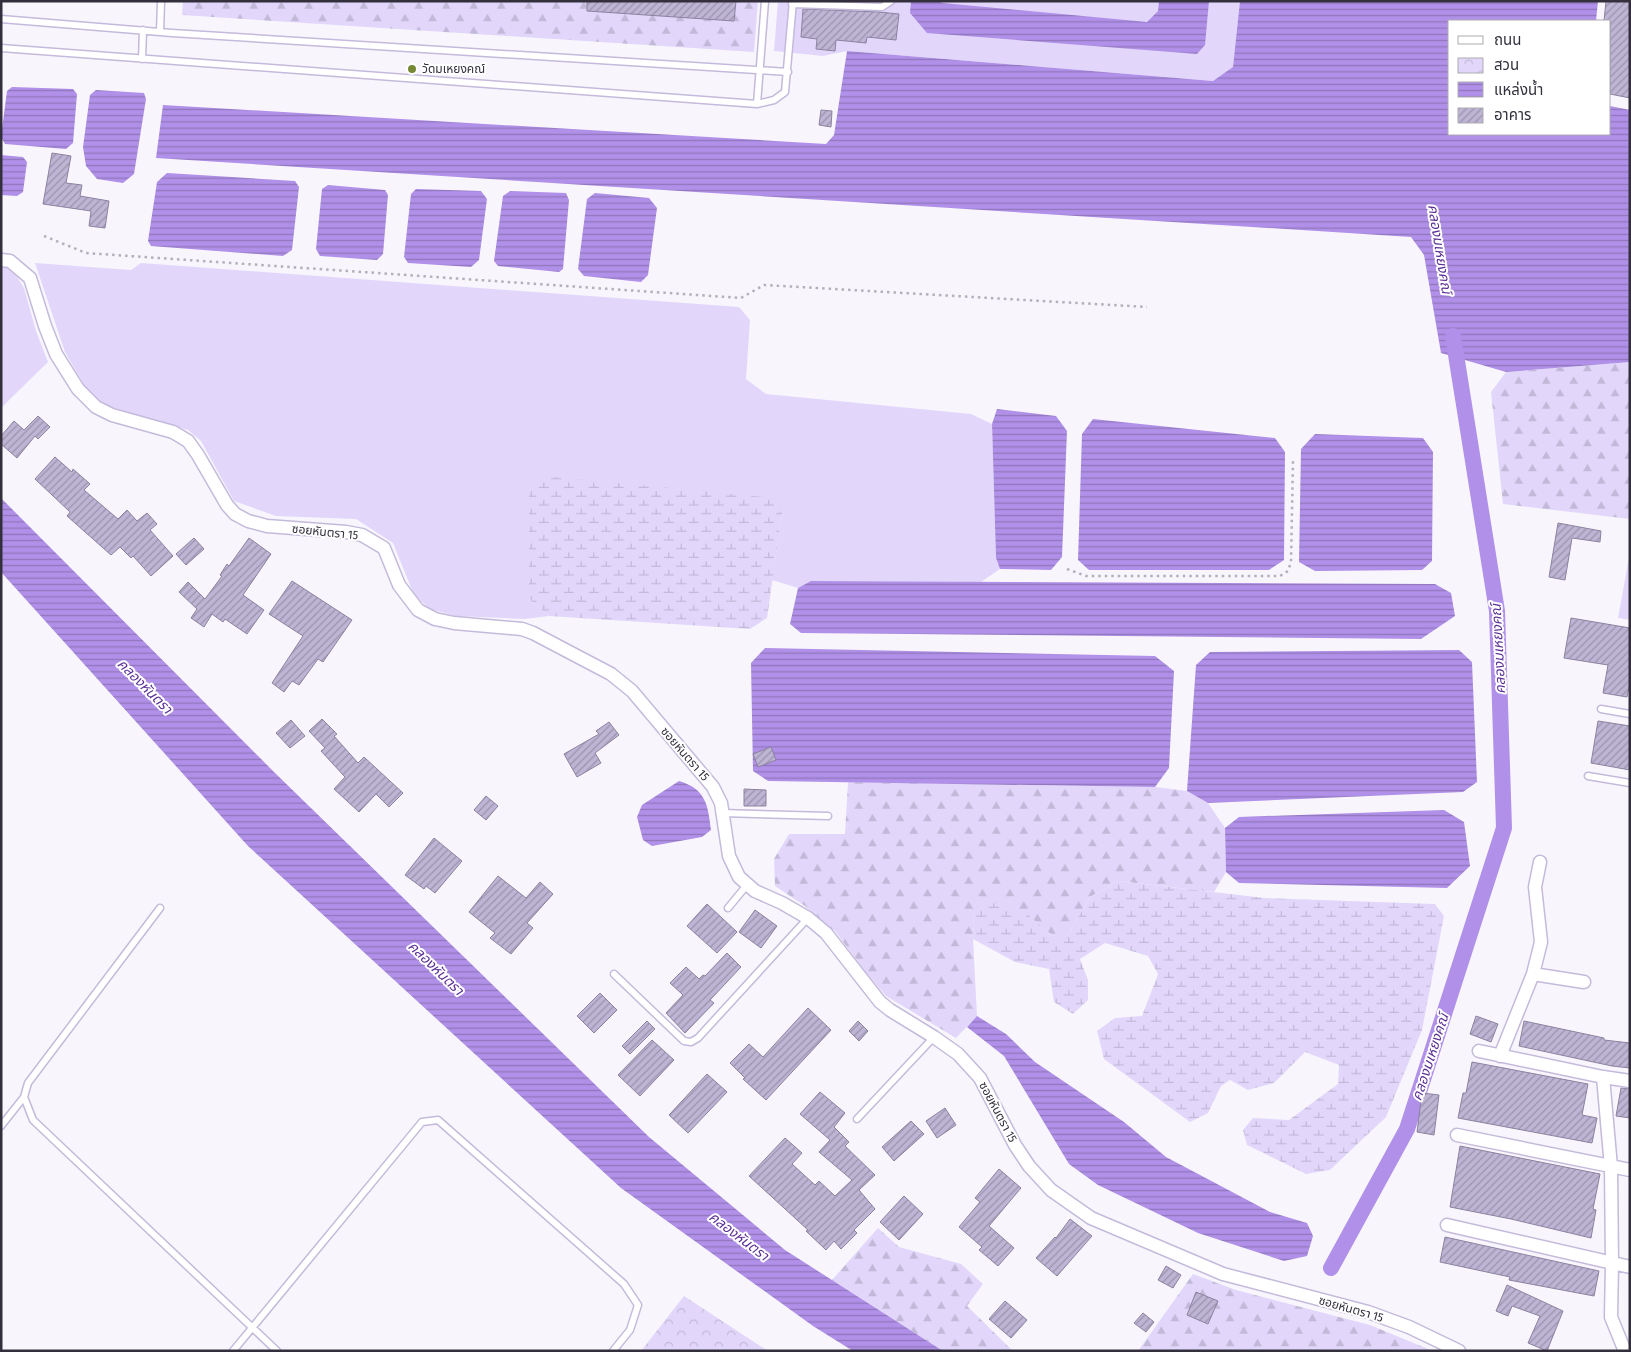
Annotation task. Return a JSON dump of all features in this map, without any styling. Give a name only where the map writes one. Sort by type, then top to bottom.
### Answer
[{"type":"street","name":"ซอยหันตรา 15","points":[[1,260],[10,261],[30,278],[56,354],[78,389],[96,407],[112,415],[173,432],[188,441],[226,505],[235,514],[248,521],[267,526],[362,535],[384,548],[399,585],[418,610],[435,619],[522,629],[534,633],[611,674],[632,691],[714,787],[721,803],[729,856],[739,877],[755,891],[782,903],[808,918],[826,933],[880,1002],[958,1054],[980,1078],[1015,1145],[1029,1166],[1051,1190],[1091,1218],[1223,1274],[1368,1312],[1409,1327],[1459,1351]]},
{"type":"street","points":[[1500,1056],[1533,974],[1541,942],[1535,887],[1540,862]]},
{"type":"street","points":[[1533,974],[1584,982]]},
{"type":"street","points":[[1479,1051],[1630,1081]]},
{"type":"street","points":[[1603,1077],[1611,1167],[1611,1317],[1624,1349],[1627,1351]]},
{"type":"street","points":[[1457,1136],[1630,1170]]},
{"type":"street","points":[[1447,1225],[1630,1267]]},
{"type":"lane","points":[[160,32],[161,1]]},
{"type":"lane","points":[[758,104],[765,1]]},
{"type":"lane","points":[[1,48],[758,104],[774,100],[785,92],[792,3],[882,7],[892,1]]},
{"type":"lane","points":[[1,18],[160,32],[788,72]]},
{"type":"lane","points":[[142,59],[143,30]]},
{"type":"lane","points":[[1602,709],[1630,714]]},
{"type":"lane","points":[[1588,776],[1630,783]]},
{"type":"lane","points":[[722,813],[828,816]]},
{"type":"lane","points":[[728,908],[747,885]]},
{"type":"lane","points":[[1,1126],[24,1097],[28,1084],[160,908]]},
{"type":"lane","points":[[614,974],[684,1041],[691,1042],[698,1038],[808,918]]},
{"type":"lane","points":[[858,1119],[934,1037]]},
{"type":"lane","points":[[24,1097],[34,1120],[254,1327],[277,1351]]},
{"type":"lane","points":[[233,1351],[422,1122],[438,1120],[624,1284],[638,1305],[630,1330],[613,1351]]},
{"type":"path","points":[[44,236],[86,253],[741,298],[764,285],[1147,307]]},
{"type":"path","points":[[1067,569],[1086,576],[1280,576],[1288,570],[1291,562],[1293,460]]},
{"type":"green space","points":[[183,1],[758,1],[754,52],[182,15]]},
{"type":"green space","points":[[778,1],[1240,1],[1233,68],[1213,81],[847,51],[823,56],[774,51]]},
{"type":"green space","points":[[35,263],[131,270],[141,263],[739,307],[750,320],[746,379],[766,394],[971,414],[992,424],[996,558],[1000,569],[981,582],[812,581],[798,588],[772,580],[782,514],[529,486],[529,599],[549,616],[525,619],[456,616],[430,609],[414,595],[393,543],[356,519],[276,516],[234,501],[201,441],[188,430],[105,405],[87,390],[65,352]]},
{"type":"green space","points":[[1,267],[6,267],[17,277],[24,288],[36,331],[48,362],[1,408]]},
{"type":"green space","points":[[1630,362],[1630,519],[1503,504],[1491,392],[1506,372]]},
{"type":"green space","points":[[544,476],[774,498],[782,514],[767,618],[750,629],[549,616],[529,599],[529,486]]},
{"type":"green space","points":[[1630,552],[1630,620],[1618,618]]},
{"type":"green space","points":[[848,782],[1155,787],[1187,791],[1208,803],[1225,828],[1226,872],[1214,892],[1118,881],[1090,897],[1067,936],[1053,936],[1027,915],[974,912],[973,939],[977,1016],[956,1038],[886,996],[835,931],[805,906],[775,886],[774,859],[789,834],[845,834]]},
{"type":"green space","points":[[1118,881],[1265,898],[1435,904],[1444,916],[1422,1030],[1386,1117],[1330,1170],[1306,1174],[1247,1145],[1243,1130],[1253,1118],[1289,1120],[1338,1084],[1339,1065],[1305,1052],[1274,1083],[1248,1090],[1230,1080],[1221,1086],[1208,1113],[1190,1122],[1104,1059],[1097,1031],[1115,1018],[1142,1016],[1158,974],[1148,956],[1105,943],[1080,959],[1088,980],[1088,1000],[1073,1014],[1054,1002],[1049,969],[1015,962],[973,939],[974,912],[997,902],[1028,915],[1053,936],[1067,936],[1090,897]]},
{"type":"green space","points":[[878,1228],[899,1247],[961,1264],[983,1284],[967,1306],[1013,1351],[943,1351],[832,1280]]},
{"type":"green space","points":[[1193,1274],[1236,1290],[1370,1325],[1433,1351],[1138,1351]]},
{"type":"green space","points":[[684,1296],[768,1351],[641,1351]]},
{"type":"water","points":[[911,1],[940,1],[942,3],[1147,22],[1158,11],[1159,1],[1209,1],[1205,45],[1197,54],[927,33],[910,13]]},
{"type":"water","points":[[1240,1],[1598,1],[1596,20],[1448,20],[1448,135],[1611,135],[1611,106],[1630,110],[1630,362],[1506,372],[1441,353],[1424,255],[1411,237],[156,158],[163,105],[826,144],[834,135],[847,51],[1213,81],[1233,67]]},
{"type":"water","points":[[12,87],[73,89],[77,94],[73,143],[66,149],[5,144],[1,137],[7,91]]},
{"type":"water","points":[[96,90],[144,93],[146,99],[134,174],[123,183],[97,179],[86,166],[83,147],[90,95]]},
{"type":"water","points":[[1,155],[23,157],[27,162],[23,192],[17,196],[1,195]]},
{"type":"water","points":[[167,173],[295,181],[299,187],[292,250],[283,256],[151,246],[148,241],[157,182]]},
{"type":"water","points":[[328,185],[385,190],[388,195],[383,254],[377,260],[320,256],[316,249],[322,189]]},
{"type":"water","points":[[416,189],[481,191],[487,199],[479,260],[471,267],[408,263],[404,257],[411,194]]},
{"type":"water","points":[[510,191],[566,193],[569,200],[563,269],[559,272],[498,266],[494,261],[503,196]]},
{"type":"water","points":[[595,193],[649,198],[657,208],[648,275],[641,282],[584,276],[578,269],[587,199]]},
{"type":"water","points":[[997,409],[1056,416],[1067,431],[1062,557],[1051,570],[1000,569],[996,558],[992,424]]},
{"type":"water","points":[[1093,419],[1275,438],[1285,452],[1284,560],[1269,570],[1089,570],[1078,560],[1082,434]]},
{"type":"water","points":[[1315,434],[1423,438],[1433,452],[1432,561],[1422,570],[1315,571],[1299,562],[1301,449]]},
{"type":"water","name":"คลองหันตรา","points":[[1,498],[274,772],[649,1137],[785,1250],[943,1351],[853,1351],[813,1326],[621,1188],[248,846],[1,572]]},
{"type":"water","points":[[811,581],[1435,584],[1451,593],[1455,616],[1421,639],[801,633],[790,624],[798,588]]},
{"type":"water","points":[[765,648],[1155,656],[1174,671],[1169,768],[1155,787],[768,781],[753,771],[751,663]]},
{"type":"water","points":[[1459,650],[1472,662],[1477,782],[1463,792],[1208,803],[1187,791],[1196,665],[1210,652]]},
{"type":"water","points":[[679,781],[695,789],[704,799],[709,813],[711,830],[702,837],[652,846],[643,840],[637,817],[642,805]]},
{"type":"water","points":[[1444,810],[1464,822],[1470,866],[1447,888],[1239,883],[1226,872],[1225,828],[1239,817]]},
{"type":"water","points":[[977,1016],[1006,1034],[1035,1062],[1124,1122],[1166,1157],[1270,1212],[1307,1223],[1313,1236],[1307,1256],[1284,1261],[1198,1233],[1098,1185],[1069,1164],[1004,1056],[967,1027]]},
{"type":"building","points":[[587,1],[736,1],[734,21],[587,11]]},
{"type":"building","points":[[1606,1],[1630,1],[1630,98],[1611,94],[1611,20],[1604,20]]},
{"type":"building","points":[[803,9],[899,14],[896,40],[867,37],[866,43],[836,40],[835,51],[816,49],[817,39],[801,37]]},
{"type":"building","points":[[821,110],[832,111],[831,127],[819,125]]},
{"type":"building","points":[[52,153],[71,156],[66,183],[82,185],[80,196],[109,201],[105,228],[89,226],[91,211],[43,204]]},
{"type":"building","points":[[38,416],[50,427],[38,439],[35,436],[17,458],[1,444],[1,436],[14,421],[24,430]]},
{"type":"building","points":[[55,457],[90,484],[84,490],[118,519],[127,510],[137,521],[147,513],[157,524],[150,530],[173,556],[151,576],[133,556],[131,558],[120,547],[111,555],[67,516],[70,512],[35,479]]},
{"type":"building","points":[[1558,523],[1601,531],[1600,542],[1572,538],[1565,580],[1549,577]]},
{"type":"building","points":[[194,538],[204,549],[186,565],[176,554]]},
{"type":"building","points":[[249,538],[271,554],[243,595],[264,610],[247,634],[225,619],[223,622],[212,614],[204,627],[191,618],[197,609],[179,592],[188,582],[205,599],[222,576],[220,575],[227,564],[229,566]]},
{"type":"building","points":[[292,581],[352,620],[323,662],[318,659],[299,685],[292,681],[284,692],[272,683],[303,636],[269,614]]},
{"type":"building","points":[[1571,618],[1630,628],[1630,682],[1627,697],[1603,693],[1608,665],[1564,658]]},
{"type":"building","points":[[322,719],[337,734],[334,736],[358,763],[364,757],[403,793],[389,807],[376,794],[359,812],[334,789],[345,777],[321,751],[325,748],[309,731]]},
{"type":"building","points":[[291,720],[305,736],[290,748],[276,733]]},
{"type":"building","points":[[1598,721],[1630,726],[1630,770],[1591,763]]},
{"type":"building","points":[[609,722],[619,735],[595,753],[601,763],[577,777],[564,754],[599,734],[596,731]]},
{"type":"building","points":[[771,747],[776,760],[758,767],[753,754]]},
{"type":"building","points":[[744,789],[766,790],[766,806],[744,806]]},
{"type":"building","points":[[486,796],[498,806],[486,820],[474,810]]},
{"type":"building","points":[[434,838],[462,861],[435,893],[426,886],[424,889],[405,875]]},
{"type":"building","points":[[498,876],[526,898],[540,882],[553,894],[527,923],[533,928],[511,954],[490,938],[495,933],[469,912]]},
{"type":"building","points":[[707,904],[737,932],[717,953],[687,926]]},
{"type":"building","points":[[755,910],[777,926],[761,948],[739,932]]},
{"type":"building","points":[[727,953],[741,967],[710,1000],[714,1003],[685,1033],[666,1013],[683,995],[670,983],[686,967],[699,979],[703,975],[705,976]]},
{"type":"building","points":[[600,993],[617,1010],[594,1033],[577,1016]]},
{"type":"building","points":[[808,1008],[831,1030],[766,1100],[743,1079],[745,1078],[730,1063],[749,1044],[763,1057]]},
{"type":"building","points":[[1476,1016],[1498,1024],[1491,1042],[1470,1034]]},
{"type":"building","points":[[647,1021],[655,1029],[630,1054],[622,1046]]},
{"type":"building","points":[[858,1021],[868,1031],[859,1041],[849,1031]]},
{"type":"building","points":[[1524,1021],[1604,1038],[1604,1040],[1630,1043],[1630,1068],[1612,1066],[1519,1046]]},
{"type":"building","points":[[652,1040],[674,1060],[640,1096],[618,1075]]},
{"type":"building","points":[[1472,1062],[1588,1084],[1582,1115],[1597,1118],[1592,1143],[1458,1118],[1463,1093],[1466,1093]]},
{"type":"building","points":[[707,1074],[727,1092],[688,1133],[669,1115]]},
{"type":"building","points":[[1621,1088],[1630,1089],[1630,1118],[1616,1116]]},
{"type":"building","points":[[820,1092],[845,1113],[834,1127],[849,1142],[845,1146],[875,1175],[859,1190],[875,1209],[854,1230],[857,1233],[841,1249],[834,1241],[826,1250],[806,1231],[808,1230],[749,1176],[785,1138],[802,1153],[792,1164],[815,1185],[819,1181],[835,1196],[852,1180],[819,1152],[830,1140],[800,1114]]},
{"type":"building","points":[[1422,1093],[1439,1095],[1434,1135],[1417,1132]]},
{"type":"building","points":[[945,1108],[956,1125],[937,1138],[926,1121]]},
{"type":"building","points":[[911,1121],[924,1134],[894,1161],[882,1147]]},
{"type":"building","points":[[1460,1146],[1600,1174],[1593,1209],[1596,1210],[1591,1238],[1450,1207]]},
{"type":"building","points":[[999,1169],[1021,1188],[989,1226],[1014,1248],[998,1266],[979,1250],[982,1247],[959,1227],[980,1202],[975,1198]]},
{"type":"building","points":[[904,1196],[923,1214],[899,1240],[880,1222]]},
{"type":"building","points":[[1070,1219],[1092,1236],[1057,1276],[1036,1258],[1056,1238]]},
{"type":"building","points":[[1445,1237],[1599,1271],[1594,1296],[1509,1280],[1510,1277],[1440,1262]]},
{"type":"building","points":[[1166,1266],[1181,1275],[1173,1288],[1158,1280]]},
{"type":"building","points":[[1507,1285],[1563,1311],[1547,1351],[1528,1343],[1540,1316],[1512,1306],[1508,1316],[1496,1311]]},
{"type":"building","points":[[1196,1292],[1218,1301],[1208,1324],[1187,1315]]},
{"type":"building","points":[[1005,1301],[1027,1320],[1011,1338],[989,1319]]},
{"type":"building","points":[[1143,1313],[1154,1322],[1146,1332],[1134,1323]]},
{"type":"waterway","name":"คลองมเหยงคณ์","points":[[1331,1268],[1407,1129],[1504,828],[1497,611],[1453,336]]},
{"type":"place","name":"วัดมเหยงคณ์","points":[[412,69]]}]
